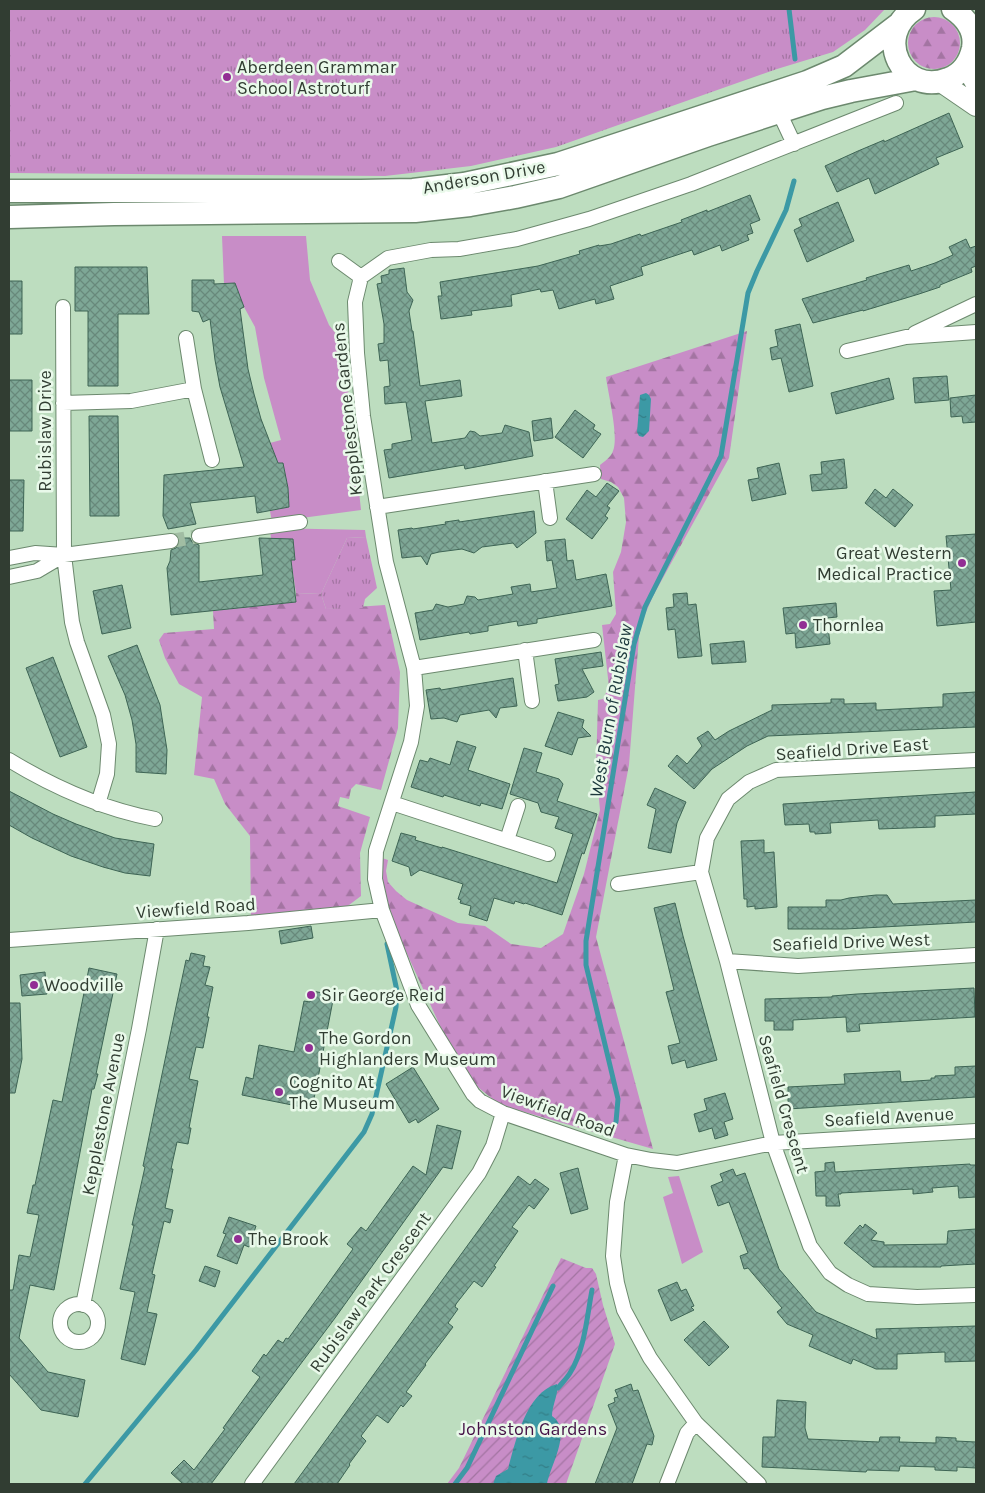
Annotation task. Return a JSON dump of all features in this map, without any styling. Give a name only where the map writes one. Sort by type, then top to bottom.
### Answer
[{"type":"main road","points":[[941,82],[955,77],[971,76],[971,58],[975,44],[971,28],[963,12]]},
{"type":"main road","points":[[907,16],[895,36],[894,48],[905,71],[916,79]]},
{"type":"main road","name":"Anderson Drive","points":[[9,191],[362,191],[413,190],[464,184],[558,164],[807,82],[844,66],[907,16]]},
{"type":"main road","name":"Anderson Drive","points":[[9,217],[114,214],[378,212],[415,211],[470,205],[559,187],[840,93],[916,79],[928,83],[941,82]]},
{"type":"street","points":[[941,82],[976,106]]},
{"type":"street","points":[[339,261],[361,276],[388,258],[431,250],[459,248],[518,239],[690,184],[896,103]]},
{"type":"street","points":[[779,112],[794,144]]},
{"type":"street","name":"Kepplestone Gardens","points":[[361,276],[356,302],[357,353],[364,416],[377,507],[392,588],[414,668],[417,706],[411,742],[376,851],[375,880],[382,910]]},
{"type":"street","points":[[906,337],[976,304]]},
{"type":"street","name":"Rubislaw Drive","points":[[63,307],[64,555],[72,622],[77,642],[103,715],[110,744],[107,774],[98,804]]},
{"type":"street","points":[[847,351],[906,337],[976,332]]},
{"type":"street","points":[[186,338],[194,389],[212,460]]},
{"type":"street","points":[[63,403],[131,401],[194,389]]},
{"type":"street","name":"Kepplestone Gardens","points":[[377,507],[594,474]]},
{"type":"street","points":[[545,480],[550,518]]},
{"type":"street","points":[[199,536],[300,522]]},
{"type":"street","points":[[9,558],[35,553],[64,555],[171,541]]},
{"type":"street","points":[[9,576],[37,571],[64,555]]},
{"type":"street","points":[[414,668],[594,640]]},
{"type":"street","points":[[524,650],[532,701]]},
{"type":"street","points":[[9,760],[62,790],[126,813],[155,819]]},
{"type":"street","name":"Seafield Drive East","points":[[701,872],[707,838],[728,799],[749,782],[776,770],[976,760]]},
{"type":"street","points":[[392,803],[548,854]]},
{"type":"street","points":[[507,840],[518,806]]},
{"type":"street","points":[[618,884],[701,872]]},
{"type":"street","name":"Seafield Crescent","points":[[701,872],[727,961],[773,1143],[810,1246],[830,1273],[848,1285],[868,1294],[918,1297],[976,1295]]},
{"type":"street","name":"Viewfield Road","points":[[9,940],[248,923],[382,910],[418,1006],[473,1094],[480,1102],[503,1113],[626,1155],[617,1202],[613,1256],[624,1310],[650,1358],[696,1423],[759,1484]]},
{"type":"street","name":"Kepplestone Avenue","points":[[83,1305],[139,1029],[157,929]]},
{"type":"street","name":"Seafield Drive West","points":[[727,961],[798,966],[976,955]]},
{"type":"street","name":"Rubislaw Park Crescent","points":[[252,1484],[479,1173],[493,1146],[503,1113]]},
{"type":"street","name":"Seafield Avenue","points":[[626,1155],[677,1163],[773,1143],[976,1131]]},
{"type":"street","points":[[667,1484],[687,1433],[696,1423]]},
{"type":"green space","points":[[9,9],[885,9],[865,30],[833,52],[777,69],[556,147],[471,166],[385,176],[9,173]]},
{"type":"green space","points":[[934,17],[948,21],[956,29],[960,43],[956,57],[948,65],[934,69],[920,65],[912,57],[908,43],[912,29],[920,21]]},
{"type":"green space","points":[[222,236],[306,236],[310,280],[329,325],[343,343],[361,510],[272,522],[270,511],[289,507],[288,488],[283,464],[278,463],[270,443],[281,440],[264,378],[255,327],[244,307],[235,283],[224,284]]},
{"type":"green space","points":[[747,331],[729,458],[653,596],[643,619],[639,636],[629,765],[596,937],[653,1149],[500,1105],[469,1080],[448,1043],[385,906],[376,856],[388,860],[386,871],[388,882],[407,900],[458,923],[485,926],[511,944],[541,948],[563,934],[584,874],[600,810],[596,769],[598,700],[603,699],[609,687],[602,625],[610,624],[616,614],[613,572],[621,552],[626,522],[624,498],[618,487],[611,482],[601,479],[600,465],[611,455],[615,444],[614,425],[606,377]]},
{"type":"green space","points":[[270,528],[365,530],[366,537],[347,538],[321,594],[296,593],[291,560],[295,560],[293,539],[271,539]]},
{"type":"green space","points":[[366,537],[377,588],[365,599],[363,608],[326,609],[321,594],[347,538]]},
{"type":"green space","points":[[296,593],[321,594],[326,609],[385,605],[400,672],[398,728],[381,790],[356,784],[351,789],[349,799],[340,797],[338,806],[370,817],[360,853],[361,896],[345,908],[251,919],[250,836],[225,804],[214,779],[194,775],[202,697],[179,684],[165,658],[159,640],[164,633],[214,629],[213,611],[296,602]]},
{"type":"green space","points":[[679,1176],[703,1252],[682,1264],[663,1197],[673,1193],[668,1177]]},
{"type":"green space","name":"Johnston Gardens","points":[[561,1258],[586,1268],[592,1268],[596,1274],[615,1344],[566,1484],[447,1484],[459,1468]]},
{"type":"water","points":[[646,393],[651,399],[649,431],[643,437],[639,436],[637,432],[640,395]]},
{"type":"water","points":[[557,1384],[552,1416],[558,1422],[560,1439],[547,1484],[493,1484],[496,1476],[508,1469],[518,1433],[537,1397],[546,1389]]},
{"type":"building","points":[[949,113],[963,147],[936,158],[939,164],[875,194],[869,178],[837,192],[825,166]]},
{"type":"building","points":[[750,195],[760,220],[750,224],[753,233],[747,235],[749,240],[722,251],[720,245],[694,255],[692,250],[641,267],[643,275],[610,286],[614,299],[596,304],[595,299],[559,309],[553,290],[541,292],[540,289],[511,295],[512,306],[471,311],[472,315],[441,319],[438,296],[442,296],[440,282],[538,266],[580,254],[579,251],[599,245],[611,244],[640,234],[641,236]]},
{"type":"building","points":[[838,202],[854,241],[807,262],[794,230],[802,226],[799,219]]},
{"type":"building","points":[[966,239],[970,248],[976,246],[976,266],[971,268],[972,272],[940,285],[940,287],[863,311],[813,323],[802,299],[867,280],[866,278],[909,265],[911,271],[935,263],[953,255],[949,247]]},
{"type":"building","points":[[75,267],[147,267],[149,314],[118,314],[118,386],[88,386],[88,311],[75,311]]},
{"type":"building","points":[[404,268],[407,292],[413,300],[409,311],[420,386],[460,380],[462,396],[425,401],[432,443],[465,438],[470,431],[480,436],[502,433],[505,425],[529,432],[533,456],[465,469],[464,465],[389,478],[384,450],[392,449],[392,444],[412,440],[406,402],[385,404],[384,387],[390,386],[388,360],[380,361],[378,344],[384,343],[384,324],[377,284],[382,283],[381,276],[389,274],[389,270]]},
{"type":"building","points":[[192,280],[214,280],[214,284],[235,283],[244,307],[240,309],[248,369],[254,394],[261,419],[278,463],[283,463],[288,488],[289,507],[257,513],[255,496],[190,503],[196,524],[168,529],[163,516],[164,475],[244,467],[220,387],[210,319],[203,322],[199,312],[192,311]]},
{"type":"building","points":[[9,281],[22,281],[22,334],[9,334]]},
{"type":"building","points":[[800,324],[813,386],[789,392],[781,358],[772,360],[770,348],[778,346],[775,330]]},
{"type":"building","points":[[947,376],[949,400],[915,403],[913,378]]},
{"type":"building","points":[[889,378],[894,399],[836,414],[831,393]]},
{"type":"building","points":[[9,380],[32,380],[32,431],[9,431]]},
{"type":"building","points":[[976,395],[976,422],[963,423],[962,416],[951,417],[950,398]]},
{"type":"building","points":[[575,410],[595,425],[593,429],[601,434],[583,458],[555,437]]},
{"type":"building","points":[[89,416],[118,416],[119,516],[90,516]]},
{"type":"building","points":[[551,418],[553,438],[534,441],[532,421]]},
{"type":"building","points":[[844,459],[847,488],[812,491],[810,475],[822,474],[821,462]]},
{"type":"building","points":[[779,463],[786,494],[752,501],[748,480],[759,478],[757,468]]},
{"type":"building","points":[[9,480],[24,480],[23,531],[9,531]]},
{"type":"building","points":[[607,483],[619,491],[607,506],[610,508],[605,516],[608,518],[592,539],[566,519],[587,490],[596,497]]},
{"type":"building","points":[[875,489],[886,498],[893,489],[913,505],[895,527],[865,503]]},
{"type":"building","points":[[534,511],[536,533],[517,548],[513,543],[482,547],[474,553],[462,549],[439,552],[431,554],[427,565],[421,556],[402,558],[398,530]]},
{"type":"building","name":"Great Western Medical Practice","points":[[976,534],[976,622],[937,626],[934,591],[951,590],[946,536]]},
{"type":"building","points":[[179,538],[190,538],[192,542],[199,545],[199,582],[263,575],[259,538],[293,539],[295,560],[291,560],[296,602],[171,615],[167,568],[171,550],[179,545]]},
{"type":"building","points":[[565,539],[567,561],[573,560],[576,580],[606,574],[612,606],[537,619],[537,623],[518,626],[517,621],[488,626],[488,631],[470,634],[469,632],[420,640],[415,613],[433,610],[436,604],[448,607],[464,604],[467,596],[475,597],[478,600],[513,594],[511,587],[530,584],[531,592],[557,588],[552,560],[547,561],[545,541]]},
{"type":"building","points":[[122,585],[131,628],[102,634],[93,591]]},
{"type":"building","points":[[687,593],[688,605],[696,604],[702,656],[678,658],[675,629],[668,630],[666,608],[674,607],[673,594]]},
{"type":"building","name":"Thornlea","points":[[836,603],[837,617],[827,618],[830,644],[796,648],[795,633],[786,634],[783,608]]},
{"type":"building","points":[[744,641],[746,662],[712,664],[710,644]]},
{"type":"building","points":[[137,645],[160,705],[167,750],[166,774],[136,772],[136,744],[132,720],[125,695],[108,656]]},
{"type":"building","points":[[601,652],[603,666],[582,669],[594,692],[587,697],[558,701],[555,685],[559,684],[555,659]]},
{"type":"building","points":[[53,657],[87,747],[60,757],[26,668]]},
{"type":"building","points":[[513,678],[517,706],[500,708],[496,718],[489,710],[460,715],[457,722],[444,718],[431,719],[426,690],[440,688],[441,690]]},
{"type":"building","points":[[976,692],[976,727],[768,736],[747,746],[712,769],[694,789],[668,766],[677,755],[687,764],[702,746],[697,738],[708,731],[715,740],[772,710],[772,705],[831,703],[831,699],[844,699],[844,704],[876,703],[876,710],[943,707],[943,694]]},
{"type":"building","points":[[558,712],[584,720],[582,727],[591,736],[578,738],[572,755],[545,746]]},
{"type":"building","points":[[457,741],[476,747],[468,770],[510,784],[502,809],[481,803],[480,806],[411,787],[420,760],[428,762],[430,758],[450,765]]},
{"type":"building","points":[[524,748],[542,753],[536,772],[559,779],[563,784],[557,801],[597,814],[562,915],[525,903],[515,901],[514,904],[494,898],[487,921],[469,915],[471,906],[460,903],[461,900],[458,899],[463,884],[420,870],[411,876],[409,867],[392,861],[401,833],[416,837],[415,840],[557,883],[573,834],[555,828],[559,817],[541,812],[538,803],[510,794]]},
{"type":"building","points":[[655,788],[686,802],[677,823],[671,853],[648,848],[656,809],[647,805]]},
{"type":"building","points":[[9,791],[76,824],[115,838],[154,844],[150,876],[125,873],[71,856],[9,825]]},
{"type":"building","points":[[976,792],[976,814],[935,816],[935,827],[879,829],[878,820],[830,823],[831,833],[815,834],[815,832],[810,832],[809,824],[785,825],[783,804]]},
{"type":"building","points":[[764,840],[764,853],[774,852],[777,907],[755,909],[755,906],[747,907],[747,899],[744,899],[741,841]]},
{"type":"building","points":[[887,895],[893,904],[976,900],[976,922],[845,929],[788,929],[788,907],[826,907],[826,900]]},
{"type":"building","points":[[675,903],[717,1060],[687,1068],[685,1060],[672,1064],[668,1046],[680,1043],[666,992],[674,990],[654,908]]},
{"type":"building","points":[[311,926],[313,938],[281,944],[279,931]]},
{"type":"building","points":[[191,953],[205,956],[203,966],[210,967],[205,985],[213,987],[203,1048],[196,1047],[189,1079],[198,1081],[189,1128],[191,1128],[188,1144],[177,1142],[165,1208],[173,1210],[170,1223],[164,1221],[152,1274],[155,1275],[147,1312],[157,1314],[145,1365],[121,1359],[135,1292],[120,1289],[177,1002],[186,960],[189,961]]},
{"type":"building","points":[[89,968],[117,974],[96,1074],[98,1074],[94,1089],[92,1089],[54,1290],[30,1285],[19,1338],[48,1372],[85,1380],[78,1417],[41,1410],[9,1374],[9,1290],[13,1290],[19,1255],[30,1257],[39,1215],[27,1213],[33,1185],[35,1185],[53,1100],[62,1102]]},
{"type":"building","name":"Woodville","points":[[45,972],[47,994],[22,996],[20,975]]},
{"type":"building","points":[[974,988],[975,1017],[859,1024],[860,1031],[847,1032],[846,1017],[793,1020],[793,1030],[774,1030],[774,1021],[765,1021],[765,999],[832,997]]},
{"type":"building","name":"The Gordon Highlanders Museum","points":[[312,991],[334,995],[312,1109],[242,1095],[246,1077],[253,1079],[259,1045],[294,1052],[304,1001],[310,1002]]},
{"type":"building","points":[[9,1003],[20,1003],[22,1059],[15,1093],[9,1093]]},
{"type":"building","points":[[976,1066],[976,1097],[788,1109],[788,1087],[845,1084],[844,1074],[900,1071],[901,1082],[931,1080],[935,1076],[955,1075],[955,1067]]},
{"type":"building","points":[[413,1067],[439,1109],[418,1123],[416,1119],[409,1123],[386,1084]]},
{"type":"building","points":[[725,1093],[733,1119],[724,1122],[728,1135],[715,1139],[712,1128],[699,1132],[694,1114],[707,1110],[704,1099]]},
{"type":"building","points":[[437,1125],[461,1131],[452,1169],[443,1167],[335,1318],[211,1484],[183,1484],[171,1473],[184,1460],[194,1470],[225,1429],[223,1428],[260,1377],[252,1371],[264,1354],[266,1356],[278,1340],[283,1343],[286,1338],[288,1339],[353,1249],[347,1244],[361,1227],[366,1231],[413,1166],[426,1175]]},
{"type":"building","points":[[834,1162],[835,1172],[976,1165],[976,1197],[959,1198],[958,1186],[932,1188],[933,1192],[913,1194],[913,1189],[841,1193],[838,1194],[840,1206],[826,1206],[826,1196],[816,1196],[815,1172],[825,1171],[825,1163]]},
{"type":"building","points":[[578,1168],[588,1209],[571,1214],[560,1173]]},
{"type":"building","points":[[733,1169],[736,1176],[745,1173],[779,1269],[816,1312],[877,1339],[876,1329],[976,1326],[976,1361],[945,1362],[945,1352],[897,1354],[897,1369],[876,1369],[853,1359],[851,1364],[809,1346],[813,1335],[787,1324],[777,1312],[782,1308],[748,1268],[744,1269],[740,1256],[748,1253],[729,1202],[718,1206],[711,1186],[723,1181],[720,1174]]},
{"type":"building","points":[[518,1176],[530,1185],[535,1179],[549,1189],[534,1209],[529,1205],[512,1227],[518,1231],[482,1287],[474,1281],[456,1304],[455,1307],[458,1309],[448,1323],[453,1327],[406,1392],[412,1396],[403,1407],[401,1405],[388,1423],[377,1415],[361,1436],[366,1441],[337,1484],[294,1484]]},
{"type":"building","name":"The Brook","points":[[229,1217],[256,1226],[249,1247],[244,1245],[237,1264],[217,1256],[226,1234],[223,1233]]},
{"type":"building","points":[[865,1224],[877,1233],[871,1240],[884,1242],[884,1245],[947,1244],[948,1231],[976,1229],[976,1264],[941,1267],[873,1267],[844,1243],[860,1225],[863,1228]]},
{"type":"building","points":[[205,1266],[220,1271],[215,1287],[199,1281]]},
{"type":"building","points":[[677,1282],[681,1291],[686,1289],[694,1306],[691,1307],[694,1310],[671,1321],[658,1290]]},
{"type":"building","points":[[704,1321],[729,1347],[709,1366],[684,1340]]},
{"type":"building","points":[[631,1384],[633,1391],[638,1390],[654,1436],[652,1445],[647,1444],[632,1484],[595,1484],[617,1428],[608,1405],[615,1402],[614,1398],[618,1397],[615,1390]]},
{"type":"building","points":[[777,1400],[806,1402],[805,1428],[808,1439],[879,1442],[880,1437],[900,1437],[899,1442],[936,1443],[936,1437],[956,1438],[956,1441],[976,1442],[976,1468],[957,1467],[957,1471],[935,1470],[935,1467],[900,1466],[899,1471],[867,1470],[866,1472],[762,1467],[763,1437],[775,1437]]},
{"type":"waterway","points":[[789,9],[795,59]]},
{"type":"waterway","name":"West Burn of Rubislaw","points":[[616,1122],[618,1099],[586,965],[586,941],[634,644],[645,607],[721,456],[748,293],[786,210],[794,181]]},
{"type":"waterway","points":[[85,1484],[196,1350],[364,1132],[372,1114],[396,1007],[397,991],[387,944]]},
{"type":"waterway","points":[[455,1484],[467,1468],[553,1286]]},
{"type":"waterway","points":[[558,1388],[570,1373],[579,1354],[585,1332],[592,1290]]},
{"type":"tunnel","points":[[171,541],[199,536]]},
{"type":"place","name":"Aberdeen Grammar School Astroturf","points":[[227,77]]},
{"type":"place","name":"Great Western Medical Practice","points":[[962,563]]},
{"type":"place","name":"Thornlea","points":[[803,625]]},
{"type":"place","name":"Woodville","points":[[34,985]]},
{"type":"place","name":"Sir George Reid","points":[[311,995]]},
{"type":"place","name":"The Gordon Highlanders Museum","points":[[309,1048]]},
{"type":"place","name":"Cognito At The Museum","points":[[279,1092]]},
{"type":"place","name":"The Brook","points":[[238,1239]]}]
